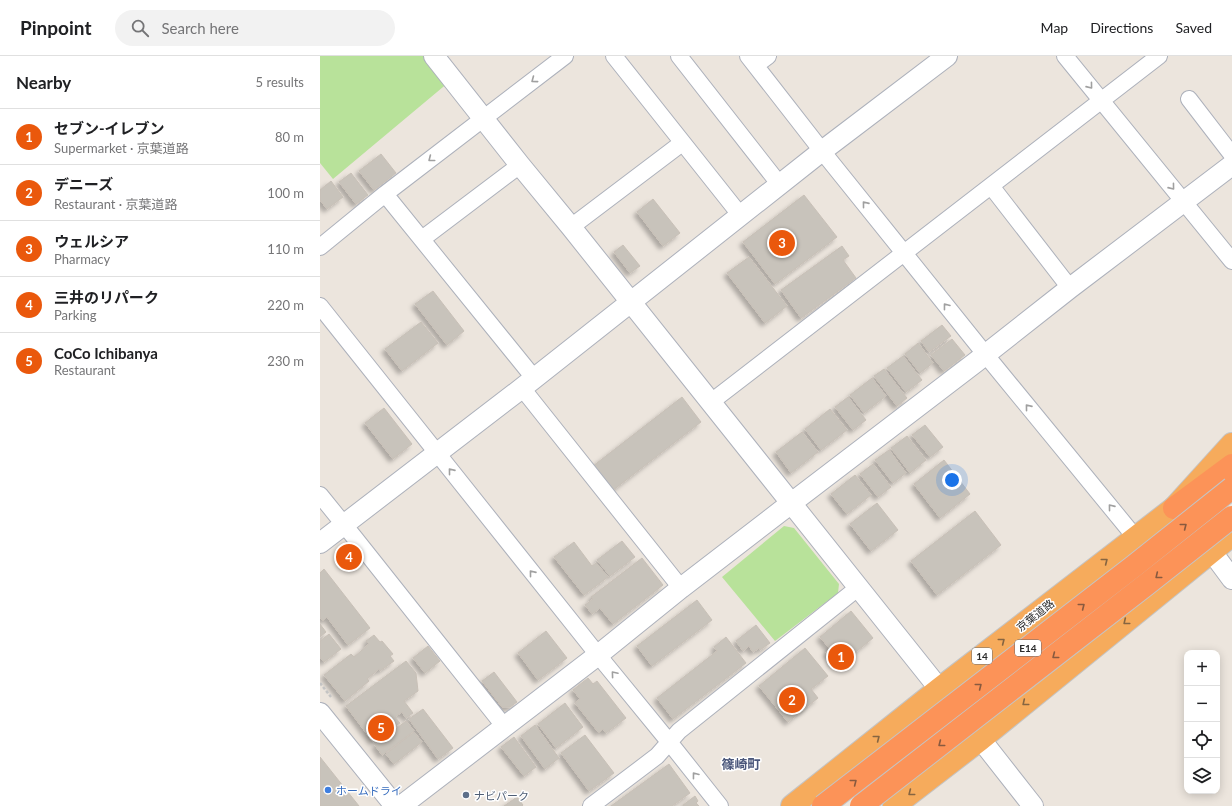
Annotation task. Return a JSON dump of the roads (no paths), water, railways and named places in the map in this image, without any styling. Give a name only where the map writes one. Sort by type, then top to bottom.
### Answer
[{"type":"highway","name":"京葉道路","points":[[792,806],[939,689],[1174,508],[1232,444]]},
{"type":"highway","points":[[1174,508],[1232,465]]},
{"type":"highway","name":"京葉道路","points":[[823,806],[1134,566],[1232,488]]},
{"type":"highway","name":"E14","points":[[861,806],[1148,584],[1232,516]]},
{"type":"highway","points":[[894,806],[981,739],[1232,535]]},
{"type":"street","points":[[434,56],[1033,806]]},
{"type":"street","points":[[320,247],[385,194],[565,56]]},
{"type":"street","points":[[614,56],[741,216]]},
{"type":"street","points":[[679,56],[780,185]]},
{"type":"street","points":[[320,543],[528,383],[822,151],[947,56]]},
{"type":"street","points":[[1065,56],[1232,261]]},
{"type":"street","points":[[711,402],[1159,56]]},
{"type":"street","points":[[757,59],[822,151],[985,354],[1135,537]]},
{"type":"street","points":[[1189,98],[1232,155]]},
{"type":"street","points":[[571,227],[682,143]]},
{"type":"street","points":[[422,239],[520,165]]},
{"type":"street","points":[[401,806],[598,655],[681,588],[791,503],[1232,165]]},
{"type":"street","points":[[991,186],[1070,288]]},
{"type":"street","points":[[385,194],[422,239],[681,588]]},
{"type":"street","points":[[320,306],[436,453],[720,806]]},
{"type":"street","points":[[320,496],[504,726]]},
{"type":"street","points":[[1212,552],[1232,579]]},
{"type":"street","points":[[591,806],[657,756],[680,731],[859,588]]},
{"type":"street","points":[[320,713],[395,806]]},
{"type":"place","name":"ウェルシア","points":[[782,243]]},
{"type":"place","name":"三井のリパーク","points":[[349,557]]},
{"type":"place","name":"セブン-イレブン","points":[[841,657]]},
{"type":"place","name":"デニーズ","points":[[792,700]]},
{"type":"place","name":"CoCo Ichibanya","points":[[381,728]]},
{"type":"place","name":"ホームドライ","points":[[328,790]]},
{"type":"place","name":"ナビパーク","points":[[466,795]]},
{"type":"district","name":"篠崎町","points":[[741,764]]}]
